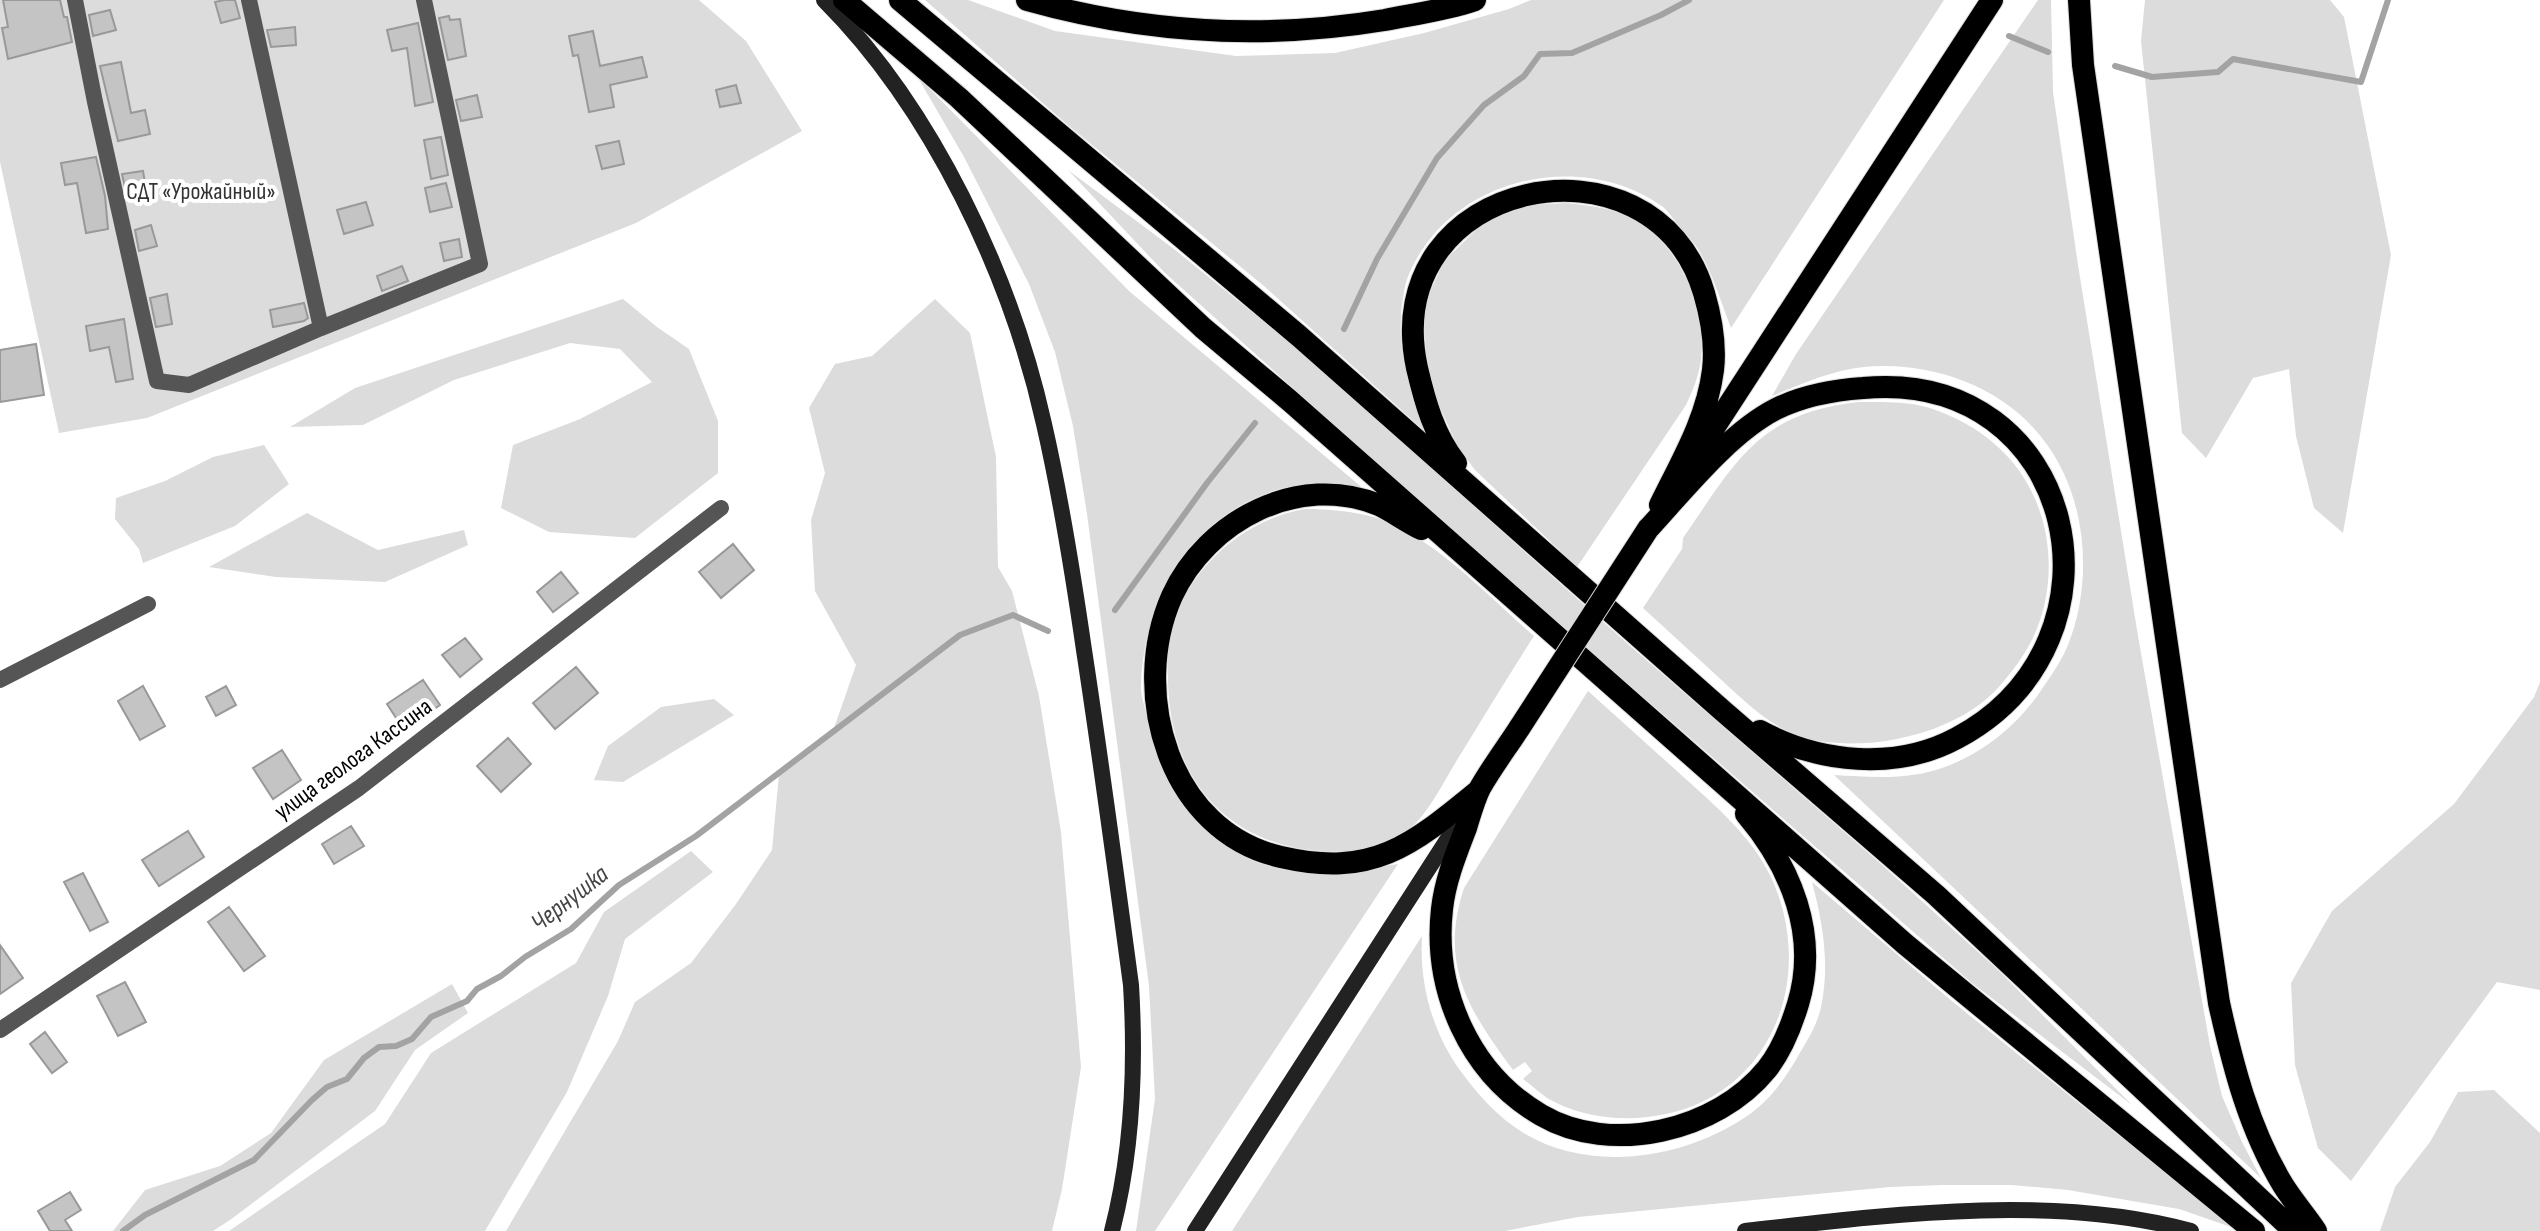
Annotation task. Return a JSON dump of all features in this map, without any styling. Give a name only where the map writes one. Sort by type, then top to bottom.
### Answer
[{"type":"highway","points":[[844,0],[959,98],[1203,328],[1290,401],[1905,944],[2254,1231]]},
{"type":"highway","points":[[900,0],[1299,336],[1936,895],[2294,1231]]},
{"type":"highway","points":[[1027,0],[1103,19],[1229,32],[1351,25],[1475,0]]},
{"type":"highway","points":[[1701,762],[1752,821],[1785,872],[1798,904],[1806,940],[1805,970],[1789,1033],[1767,1069],[1739,1096],[1707,1116],[1667,1130],[1628,1134],[1569,1127],[1543,1116],[1499,1082],[1464,1035],[1452,1008],[1440,935],[1447,880],[1479,791],[1992,0]]},
{"type":"highway","points":[[2079,0],[2083,65],[2219,1003],[2235,1073],[2253,1126],[2283,1185],[2316,1231]]},
{"type":"highway","points":[[1484,498],[1447,452],[1429,413],[1415,357],[1413,328],[1419,288],[1428,266],[1452,233],[1491,207],[1544,191],[1590,193],[1631,206],[1661,224],[1678,243],[1701,283],[1713,333],[1713,368],[1708,397],[1697,430],[1648,529]]},
{"type":"highway","points":[[1648,529],[1716,456],[1775,409],[1840,390],[1884,386],[1941,393],[1975,409],[2006,430],[2044,478],[2058,516],[2064,546],[2060,610],[2039,660],[2020,688],[1997,713],[1943,746],[1914,755],[1882,759],[1846,758],[1785,744],[1723,711]]},
{"type":"highway","points":[[1461,552],[1379,505],[1350,497],[1299,495],[1262,506],[1229,527],[1207,548],[1196,559],[1173,595],[1160,631],[1155,675],[1158,716],[1179,778],[1200,810],[1224,832],[1264,853],[1308,863],[1350,863],[1376,857],[1402,848],[1427,833],[1479,791]]},
{"type":"main road","points":[[824,0],[859,37],[885,71],[909,104],[945,165],[1009,306],[1044,421],[1081,630],[1131,985],[1135,1042],[1134,1098],[1127,1159],[1112,1231]]},
{"type":"main road","points":[[1195,1231],[1479,791]]},
{"type":"main road","points":[[1745,1231],[1917,1213],[2035,1211],[2112,1216],[2191,1231]]},
{"type":"street","points":[[75,0],[157,381],[189,385],[480,264],[424,0]]},
{"type":"street","points":[[249,0],[321,328]]},
{"type":"street","name":"улица геолога Кассина","points":[[0,1030],[359,788],[721,508]]},
{"type":"street","points":[[0,680],[148,604]]},
{"type":"green space","name":"СДТ «Урожайный»","points":[[0,0],[699,0],[746,41],[802,131],[636,223],[147,418],[59,433],[0,162]]},
{"type":"green space","points":[[925,0],[968,0],[1055,31],[1236,56],[1335,53],[1424,33],[1531,0],[1944,0],[1731,328],[1712,277],[1696,246],[1663,207],[1634,190],[1602,180],[1568,176],[1535,179],[1503,188],[1472,202],[1446,222],[1424,247],[1411,269],[1401,311],[1405,365],[1428,434],[1264,286],[1069,126]]},
{"type":"green space","points":[[2038,0],[2051,0],[2053,92],[2078,265],[2138,636],[2210,1046],[2222,1096],[2261,1178],[1834,775],[1885,777],[1923,773],[1952,764],[1981,749],[2019,718],[2040,692],[2065,651],[2076,620],[2083,566],[2082,538],[2069,485],[2042,438],[2006,404],[1962,380],[1913,368],[1889,366],[1840,371],[1772,396],[1796,354]]},
{"type":"green space","points":[[2145,0],[2330,0],[2344,17],[2391,255],[2343,533],[2314,508],[2296,436],[2289,369],[2253,378],[2206,458],[2182,433],[2141,41]]},
{"type":"green space","points":[[917,76],[1129,291],[1365,490],[1293,486],[1241,505],[1215,523],[1193,544],[1175,569],[1150,625],[1141,687],[1153,743],[1173,788],[1204,827],[1243,856],[1281,869],[1332,872],[1398,864],[1155,1231],[1136,1231],[1155,1099],[1149,986],[1073,426],[1055,352],[1029,284],[964,157]]},
{"type":"green space","points":[[1068,170],[1174,249],[1300,351],[1629,645],[1881,864],[1999,971],[2132,1105],[1972,983],[1448,527],[1165,273]]},
{"type":"green space","points":[[1566,203],[1620,213],[1640,223],[1657,237],[1671,253],[1693,294],[1701,338],[1699,371],[1686,405],[1577,567],[1474,469],[1457,445],[1433,392],[1426,365],[1424,306],[1444,261],[1477,229],[1497,217],[1530,205]]},
{"type":"green space","points":[[623,299],[689,349],[718,421],[718,473],[635,538],[549,532],[501,508],[513,445],[580,419],[652,382],[620,349],[570,343],[454,380],[363,425],[290,427],[355,388]]},
{"type":"green space","points":[[935,299],[970,333],[996,457],[998,567],[1012,591],[1039,696],[1061,832],[1081,1067],[1062,1189],[1052,1231],[506,1231],[618,1041],[635,1002],[691,963],[772,850],[779,774],[832,734],[856,665],[815,591],[811,520],[825,473],[809,408],[835,364],[872,356]]},
{"type":"green space","points":[[1858,402],[1903,403],[1930,408],[1966,424],[1998,447],[2018,469],[2033,495],[2043,522],[2048,551],[2048,581],[2043,610],[2033,638],[2009,675],[1982,703],[1945,724],[1910,736],[1876,742],[1838,743],[1801,737],[1770,721],[1643,608],[1682,549],[1683,538],[1718,487],[1752,446],[1796,417]]},
{"type":"green space","points":[[264,445],[289,484],[235,526],[143,563],[139,549],[115,519],[116,498],[165,481],[213,457]]},
{"type":"green space","points":[[1304,509],[1359,514],[1398,527],[1460,569],[1534,636],[1423,814],[1400,837],[1369,849],[1323,851],[1289,846],[1258,836],[1232,821],[1210,801],[1193,777],[1180,749],[1172,718],[1168,642],[1191,586],[1221,550],[1239,536],[1259,524]]},
{"type":"green space","points":[[307,513],[378,550],[464,530],[468,545],[385,582],[276,577],[209,567]]},
{"type":"green space","points":[[2540,682],[2540,990],[2497,982],[2351,1181],[2318,1148],[2295,1065],[2291,983],[2332,911],[2454,804],[2534,697]]},
{"type":"green space","points":[[1588,691],[1741,832],[1770,875],[1784,915],[1789,955],[1785,995],[1773,1031],[1752,1063],[1724,1089],[1689,1107],[1647,1117],[1622,1118],[1583,1113],[1547,1098],[1523,1079],[1532,1071],[1525,1062],[1513,1070],[1497,1048],[1471,1006],[1457,963],[1457,915],[1464,888]]},
{"type":"green space","points":[[714,699],[734,715],[623,782],[594,780],[608,746],[661,707]]},
{"type":"green space","points":[[691,851],[713,872],[625,939],[608,996],[567,1092],[485,1231],[229,1231],[385,1124],[431,1053],[576,963],[604,912]]},
{"type":"green space","points":[[1812,882],[1953,1002],[2234,1228],[2179,1209],[2068,1190],[2011,1185],[1943,1185],[1890,1187],[1578,1217],[1505,1231],[1232,1231],[1422,936],[1426,991],[1443,1042],[1482,1098],[1522,1132],[1549,1145],[1577,1153],[1606,1157],[1636,1156],[1695,1143],[1747,1116],[1764,1103],[1784,1078],[1820,1013],[1825,960]]},
{"type":"green space","points":[[452,984],[468,1013],[415,1050],[375,1111],[230,1220],[213,1231],[113,1231],[145,1190],[220,1166],[271,1133],[324,1060]]},
{"type":"green space","points":[[2494,1090],[2540,1133],[2540,1231],[2380,1231],[2395,1187],[2430,1142],[2458,1092]]},
{"type":"building","points":[[3,0],[60,0],[72,42],[8,59],[2,28],[8,27]]},
{"type":"building","points":[[235,0],[240,18],[221,23],[215,2]]},
{"type":"building","points":[[110,10],[116,30],[93,36],[89,15]]},
{"type":"building","points":[[449,16],[450,20],[460,19],[466,56],[448,60],[439,18]]},
{"type":"building","points":[[418,23],[433,102],[415,106],[407,48],[392,51],[387,30]]},
{"type":"building","points":[[295,27],[296,45],[271,47],[267,30]]},
{"type":"building","points":[[593,31],[600,66],[642,57],[647,77],[610,85],[614,107],[589,112],[578,55],[573,56],[569,36]]},
{"type":"building","points":[[121,62],[131,113],[145,110],[150,134],[118,141],[100,66]]},
{"type":"building","points":[[736,85],[741,103],[720,107],[716,90]]},
{"type":"building","points":[[477,95],[482,117],[461,121],[456,100]]},
{"type":"building","points":[[441,137],[448,175],[431,179],[424,140]]},
{"type":"building","points":[[619,141],[624,164],[602,169],[596,146]]},
{"type":"building","points":[[96,157],[105,196],[108,229],[86,233],[77,183],[65,185],[61,163]]},
{"type":"building","points":[[143,171],[146,189],[126,192],[122,174]]},
{"type":"building","points":[[446,183],[452,207],[430,212],[425,188]]},
{"type":"building","points":[[366,202],[373,225],[344,234],[337,210]]},
{"type":"building","points":[[151,225],[157,246],[139,251],[135,230]]},
{"type":"building","points":[[459,239],[462,257],[444,261],[440,243]]},
{"type":"building","points":[[402,266],[408,281],[382,291],[377,276]]},
{"type":"building","points":[[167,294],[172,324],[156,327],[150,298]]},
{"type":"building","points":[[304,303],[308,318],[273,327],[270,310]]},
{"type":"building","points":[[124,319],[133,379],[116,382],[109,347],[90,351],[86,326]]},
{"type":"building","points":[[36,344],[44,395],[0,402],[0,350]]},
{"type":"building","points":[[733,544],[754,570],[721,598],[699,572]]},
{"type":"building","points":[[561,572],[578,593],[553,612],[537,592]]},
{"type":"building","points":[[465,638],[482,659],[460,677],[442,655]]},
{"type":"building","points":[[576,667],[598,693],[555,729],[533,703]]},
{"type":"building","points":[[423,680],[440,705],[404,730],[387,704]]},
{"type":"building","points":[[143,686],[165,726],[140,740],[118,701]]},
{"type":"building","points":[[226,686],[236,705],[216,716],[206,697]]},
{"type":"building","points":[[508,738],[531,764],[501,792],[477,766]]},
{"type":"building","points":[[282,750],[301,780],[273,799],[253,768]]},
{"type":"building","points":[[351,826],[364,846],[334,864],[322,844]]},
{"type":"building","points":[[188,831],[204,857],[159,886],[142,860]]},
{"type":"building","points":[[83,873],[108,922],[90,931],[64,882]]},
{"type":"building","points":[[229,907],[265,956],[244,971],[208,922]]},
{"type":"building","points":[[0,945],[23,978],[0,994]]},
{"type":"building","points":[[125,982],[146,1022],[118,1036],[97,996]]},
{"type":"building","points":[[45,1032],[67,1062],[52,1073],[30,1044]]},
{"type":"building","points":[[70,1192],[81,1210],[65,1220],[72,1231],[50,1231],[38,1211]]},
{"type":"waterway","points":[[1344,329],[1377,259],[1437,158],[1484,105],[1524,76],[1540,54],[1572,53],[1689,0]]},
{"type":"waterway","points":[[2115,66],[2152,77],[2218,72],[2233,59],[2361,82],[2388,0]]},
{"type":"waterway","points":[[2009,36],[2048,52]]},
{"type":"waterway","points":[[1115,610],[1207,483],[1255,423]]},
{"type":"waterway","name":"Чернушка","points":[[123,1231],[145,1215],[254,1160],[312,1100],[327,1087],[347,1079],[364,1058],[379,1047],[396,1046],[412,1039],[431,1017],[467,1001],[477,989],[571,929],[619,885],[696,836],[960,635],[1013,615],[1048,631]]}]
